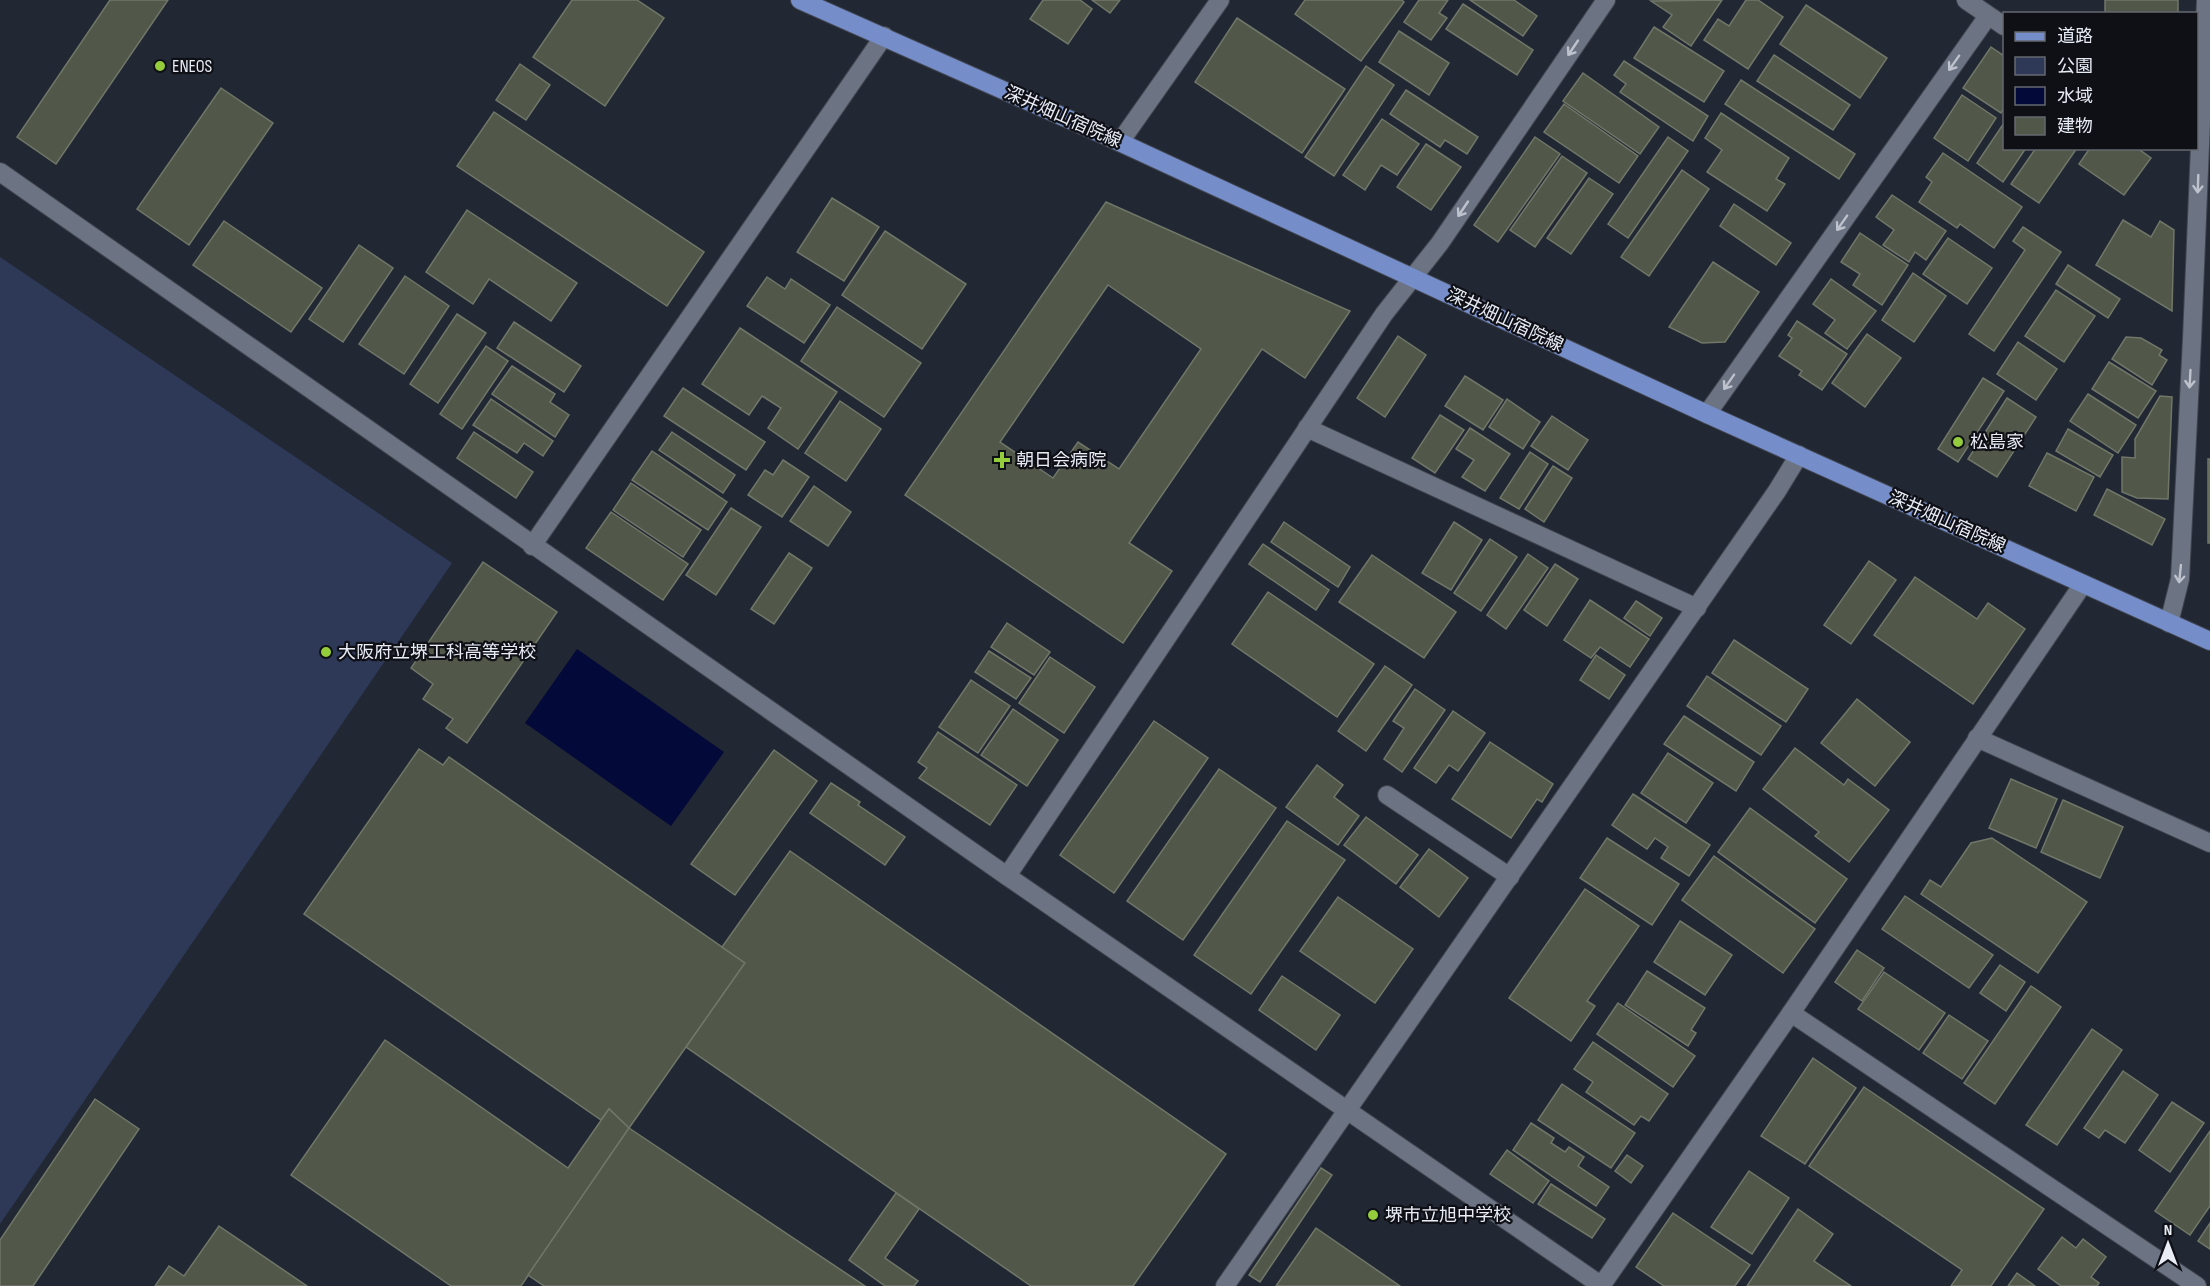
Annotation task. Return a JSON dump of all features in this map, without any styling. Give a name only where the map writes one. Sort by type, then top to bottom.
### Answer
[{"type":"main road","name":"深井畑山宿院線","points":[[800,0],[827,5],[884,36],[1120,142],[1707,414],[2210,641]]},
{"type":"street","points":[[1120,142],[1220,0]]},
{"type":"street","points":[[1007,876],[1384,314],[1440,243],[1606,0]]},
{"type":"street","points":[[1966,0],[2003,25]]},
{"type":"street","points":[[2169,623],[2180,579],[2202,144],[2206,0]]},
{"type":"street","points":[[1707,414],[1988,15]]},
{"type":"street","points":[[532,546],[884,36]]},
{"type":"street","points":[[0,172],[532,546],[1602,1286],[2083,584]]},
{"type":"street","points":[[1307,428],[1696,608]]},
{"type":"street","points":[[1224,1286],[1778,491],[1799,455]]},
{"type":"street","points":[[1977,738],[2210,843]]},
{"type":"street","points":[[1387,795],[1510,877]]},
{"type":"street","points":[[1791,1013],[2197,1286]]},
{"type":"green space","points":[[0,257],[452,563],[0,1224]]},
{"type":"water","points":[[577,649],[724,752],[671,826],[525,723]]},
{"type":"building","points":[[110,0],[168,0],[56,164],[17,137]]},
{"type":"building","points":[[572,0],[637,0],[664,18],[605,106],[533,57]]},
{"type":"building","points":[[1043,0],[1080,0],[1092,9],[1068,44],[1030,19]]},
{"type":"building","points":[[1092,0],[1120,0],[1110,13]]},
{"type":"building","points":[[1305,0],[1402,0],[1404,2],[1361,61],[1295,14]]},
{"type":"building","points":[[1419,0],[1448,0],[1439,13],[1447,18],[1431,40],[1404,22]]},
{"type":"building","points":[[1470,0],[1514,0],[1537,16],[1523,36]]},
{"type":"building","points":[[1722,0],[1691,46],[1663,27],[1672,15],[1651,1]]},
{"type":"building","points":[[1746,0],[1758,0],[1783,17],[1748,69],[1704,40],[1718,19],[1729,26]]},
{"type":"building","points":[[2105,0],[2178,0],[2178,12],[2105,12]]},
{"type":"building","points":[[1463,4],[1533,50],[1517,75],[1446,29]]},
{"type":"building","points":[[1806,5],[1887,58],[1860,98],[1780,44]]},
{"type":"building","points":[[1237,18],[1345,89],[1302,153],[1195,82]]},
{"type":"building","points":[[1654,27],[1724,71],[1704,102],[1634,58]]},
{"type":"building","points":[[1399,31],[1449,63],[1429,95],[1379,62]]},
{"type":"building","points":[[1991,47],[2003,55],[2003,110],[2001,113],[1963,88]]},
{"type":"building","points":[[1774,55],[1850,105],[1833,130],[1757,81]]},
{"type":"building","points":[[1624,61],[1708,116],[1693,141],[1620,92],[1626,84],[1614,75]]},
{"type":"building","points":[[520,64],[550,85],[526,120],[496,100]]},
{"type":"building","points":[[1366,66],[1394,85],[1334,176],[1305,157]]},
{"type":"building","points":[[1583,73],[1659,127],[1640,154],[1563,101]]},
{"type":"building","points":[[1741,80],[1855,154],[1839,179],[1725,104]]},
{"type":"building","points":[[221,88],[273,123],[189,245],[137,209]]},
{"type":"building","points":[[1406,90],[1478,137],[1467,154],[1445,140],[1440,147],[1390,114]]},
{"type":"building","points":[[1962,95],[1996,118],[1968,161],[1934,138]]},
{"type":"building","points":[[1564,104],[1638,156],[1619,183],[1544,132]]},
{"type":"building","points":[[494,112],[704,252],[667,306],[457,166]]},
{"type":"building","points":[[1721,113],[1789,158],[1776,179],[1785,184],[1767,211],[1707,172],[1722,150],[1705,138]]},
{"type":"building","points":[[1382,119],[1419,144],[1397,175],[1381,165],[1365,190],[1343,175]]},
{"type":"building","points":[[2003,124],[2003,150],[2025,150],[2003,182],[1977,163]]},
{"type":"building","points":[[1535,137],[1560,154],[1498,242],[1474,225]]},
{"type":"building","points":[[1668,137],[1688,151],[1628,238],[1608,224]]},
{"type":"building","points":[[1426,144],[1461,167],[1431,210],[1397,187]]},
{"type":"building","points":[[2035,150],[2076,150],[2039,203],[2011,184]]},
{"type":"building","points":[[2089,150],[2140,150],[2151,158],[2124,195],[2079,164]]},
{"type":"building","points":[[1943,153],[2022,207],[1994,248],[1960,224],[1957,228],[1919,202],[1932,182],[1926,177]]},
{"type":"building","points":[[1562,156],[1587,173],[1535,247],[1510,230]]},
{"type":"building","points":[[1682,170],[1709,189],[1649,276],[1621,257]]},
{"type":"building","points":[[1589,178],[1613,194],[1571,254],[1547,238]]},
{"type":"building","points":[[1892,195],[1946,231],[1926,260],[1915,252],[1909,262],[1883,245],[1894,230],[1876,217]]},
{"type":"building","points":[[832,198],[879,227],[844,281],[797,252]]},
{"type":"building","points":[[1106,202],[1350,311],[1305,378],[1262,349],[1129,543],[1172,571],[1123,643],[905,495]],"holes":[[[1108,285],[1201,349],[1119,469],[1078,442],[1053,478],[1000,442]]]},
{"type":"building","points":[[1734,204],[1791,243],[1776,265],[1720,226]]},
{"type":"building","points":[[467,210],[577,283],[551,321],[489,279],[473,304],[426,272]]},
{"type":"building","points":[[2123,220],[2151,237],[2160,221],[2174,230],[2172,311],[2096,265]]},
{"type":"building","points":[[224,221],[322,288],[291,332],[193,265]]},
{"type":"building","points":[[2023,227],[2061,252],[1994,351],[1969,334],[2025,250],[2013,241]]},
{"type":"building","points":[[885,231],[966,284],[922,349],[842,295]]},
{"type":"building","points":[[1860,233],[1908,265],[1882,305],[1853,285],[1860,274],[1841,262]]},
{"type":"building","points":[[1948,238],[1992,268],[1967,304],[1923,274]]},
{"type":"building","points":[[359,245],[393,268],[343,342],[309,319]]},
{"type":"building","points":[[1713,262],[1759,292],[1725,342],[1702,343],[1669,327]]},
{"type":"building","points":[[2068,265],[2120,299],[2108,318],[2056,284]]},
{"type":"building","points":[[1913,273],[1946,296],[1914,342],[1882,320]]},
{"type":"building","points":[[405,276],[449,306],[404,374],[359,344]]},
{"type":"building","points":[[767,277],[785,289],[791,279],[830,305],[804,343],[747,306]]},
{"type":"building","points":[[1831,279],[1876,311],[1847,349],[1825,333],[1835,320],[1813,304]]},
{"type":"building","points":[[2056,290],[2095,316],[2064,362],[2025,336]]},
{"type":"building","points":[[837,307],[921,363],[884,417],[801,361]]},
{"type":"building","points":[[457,314],[486,333],[438,403],[410,384]]},
{"type":"building","points":[[1797,321],[1847,354],[1822,390],[1799,375],[1802,371],[1779,356],[1792,338],[1788,335]]},
{"type":"building","points":[[514,322],[581,366],[564,392],[497,348]]},
{"type":"building","points":[[740,328],[837,392],[798,449],[768,428],[781,408],[762,396],[749,415],[702,384]]},
{"type":"building","points":[[1867,334],[1901,358],[1865,407],[1832,383]]},
{"type":"building","points":[[1398,336],[1426,355],[1385,417],[1357,398]]},
{"type":"building","points":[[2126,337],[2141,338],[2162,350],[2159,355],[2167,360],[2152,385],[2112,359]]},
{"type":"building","points":[[2018,342],[2057,369],[2036,400],[1997,374]]},
{"type":"building","points":[[486,346],[508,361],[462,429],[440,414]]},
{"type":"building","points":[[2109,362],[2156,391],[2138,418],[2092,389]]},
{"type":"building","points":[[512,366],[555,394],[550,402],[569,415],[555,437],[492,394]]},
{"type":"building","points":[[1465,376],[1503,400],[1483,430],[1445,406]]},
{"type":"building","points":[[1983,378],[2004,391],[1958,462],[1938,449]]},
{"type":"building","points":[[683,388],[765,442],[746,470],[664,416]]},
{"type":"building","points":[[2088,394],[2136,425],[2118,453],[2070,421]]},
{"type":"building","points":[[2160,396],[2172,397],[2168,499],[2137,498],[2122,492],[2122,457],[2135,458],[2135,439]]},
{"type":"building","points":[[2007,398],[2036,417],[1997,477],[1968,459]]},
{"type":"building","points":[[491,399],[553,441],[543,456],[524,443],[517,453],[473,425]]},
{"type":"building","points":[[1507,399],[1540,422],[1523,449],[1489,427]]},
{"type":"building","points":[[840,401],[881,429],[846,481],[805,453]]},
{"type":"building","points":[[1440,415],[1464,430],[1435,473],[1412,458]]},
{"type":"building","points":[[1552,416],[1588,440],[1568,470],[1531,446]]},
{"type":"building","points":[[1470,428],[1510,454],[1485,491],[1462,477],[1474,460],[1456,449]]},
{"type":"building","points":[[2068,429],[2113,455],[2100,477],[2056,451]]},
{"type":"building","points":[[474,432],[533,472],[516,498],[457,458]]},
{"type":"building","points":[[672,432],[735,475],[723,493],[659,450]]},
{"type":"building","points":[[652,451],[727,502],[708,530],[632,480]]},
{"type":"building","points":[[1530,452],[1548,464],[1519,509],[1500,498]]},
{"type":"building","points":[[2047,453],[2094,477],[2076,511],[2029,486]]},
{"type":"building","points":[[2208,459],[2210,459],[2210,543],[2208,543]]},
{"type":"building","points":[[783,460],[809,477],[782,517],[748,495],[765,470],[773,475]]},
{"type":"building","points":[[1553,466],[1572,478],[1544,522],[1525,509]]},
{"type":"building","points":[[631,483],[701,530],[683,557],[613,510]]},
{"type":"building","points":[[814,486],[851,512],[828,546],[790,521]]},
{"type":"building","points":[[2107,489],[2165,519],[2152,545],[2094,515]]},
{"type":"building","points":[[731,508],[761,527],[716,595],[686,575]]},
{"type":"building","points":[[611,512],[688,564],[663,600],[586,548]]},
{"type":"building","points":[[1284,522],[1350,567],[1338,587],[1271,542]]},
{"type":"building","points":[[1454,522],[1482,540],[1451,590],[1422,573]]},
{"type":"building","points":[[1490,539],[1517,557],[1481,611],[1454,593]]},
{"type":"building","points":[[1263,544],[1329,590],[1316,610],[1249,564]]},
{"type":"building","points":[[789,553],[812,568],[774,624],[751,609]]},
{"type":"building","points":[[1528,554],[1548,568],[1506,629],[1487,615]]},
{"type":"building","points":[[1372,555],[1456,612],[1424,658],[1339,602]]},
{"type":"building","points":[[1869,561],[1896,580],[1851,644],[1824,625]]},
{"type":"building","points":[[483,562],[557,612],[467,743],[446,728],[453,719],[423,699],[433,684],[411,668]]},
{"type":"building","points":[[1555,564],[1578,579],[1547,626],[1524,610]]},
{"type":"building","points":[[1915,577],[1977,619],[1988,603],[2025,629],[1973,704],[1874,635]]},
{"type":"building","points":[[1268,592],[1374,664],[1337,717],[1232,644]]},
{"type":"building","points":[[1590,600],[1649,639],[1630,667],[1600,647],[1591,658],[1564,640]]},
{"type":"building","points":[[1636,601],[1662,618],[1650,636],[1624,618]]},
{"type":"building","points":[[1007,623],[1050,652],[1034,675],[991,647]]},
{"type":"building","points":[[1734,640],[1808,689],[1786,722],[1712,673]]},
{"type":"building","points":[[989,651],[1031,678],[1016,699],[975,672]]},
{"type":"building","points":[[1596,655],[1625,675],[1609,699],[1580,680]]},
{"type":"building","points":[[1050,657],[1095,687],[1064,733],[1019,703]]},
{"type":"building","points":[[1385,666],[1412,685],[1366,751],[1338,731]]},
{"type":"building","points":[[1707,676],[1781,726],[1761,755],[1687,706]]},
{"type":"building","points":[[971,680],[1010,706],[978,753],[939,727]]},
{"type":"building","points":[[1415,689],[1445,710],[1402,772],[1384,759],[1404,728],[1393,721]]},
{"type":"building","points":[[1857,699],[1910,742],[1875,786],[1821,743]]},
{"type":"building","points":[[1013,709],[1058,740],[1027,786],[981,755]]},
{"type":"building","points":[[1453,711],[1485,733],[1458,771],[1449,765],[1436,783],[1414,768]]},
{"type":"building","points":[[1684,716],[1754,762],[1736,791],[1664,744]]},
{"type":"building","points":[[1154,721],[1208,758],[1114,893],[1060,855]]},
{"type":"building","points":[[938,732],[1017,785],[990,825],[919,778],[927,768],[918,762]]},
{"type":"building","points":[[1490,742],[1553,784],[1542,802],[1537,799],[1511,838],[1452,799]]},
{"type":"building","points":[[1795,748],[1844,785],[1848,779],[1889,810],[1849,862],[1815,836],[1819,832],[1763,789]]},
{"type":"building","points":[[419,749],[443,765],[449,757],[745,963],[629,1128],[609,1109],[601,1120],[304,914]]},
{"type":"building","points":[[774,750],[817,781],[735,895],[691,864]]},
{"type":"building","points":[[1668,753],[1713,783],[1686,823],[1641,793]]},
{"type":"building","points":[[1317,765],[1343,785],[1334,797],[1359,816],[1338,845],[1286,807]]},
{"type":"building","points":[[1219,769],[1276,808],[1183,940],[1127,901]]},
{"type":"building","points":[[2011,779],[2057,799],[2036,848],[1989,828]]},
{"type":"building","points":[[831,783],[860,802],[858,805],[905,837],[885,865],[810,813]]},
{"type":"building","points":[[1633,794],[1710,845],[1689,876],[1661,858],[1668,847],[1655,838],[1647,849],[1612,825]]},
{"type":"building","points":[[2063,800],[2123,827],[2100,878],[2041,852]]},
{"type":"building","points":[[1750,808],[1847,879],[1815,923],[1718,852]]},
{"type":"building","points":[[1366,817],[1418,855],[1396,884],[1344,845]]},
{"type":"building","points":[[1287,821],[1345,860],[1251,994],[1194,955]]},
{"type":"building","points":[[1607,838],[1679,884],[1652,925],[1580,878]]},
{"type":"building","points":[[1992,838],[2087,902],[2038,973],[1921,894],[1930,880],[1941,887],[1971,843]]},
{"type":"building","points":[[1429,849],[1468,878],[1439,917],[1400,887]]},
{"type":"building","points":[[790,851],[1226,1154],[1133,1286],[1031,1286],[686,1047],[745,963],[722,947]]},
{"type":"building","points":[[1714,856],[1815,929],[1783,973],[1682,900]]},
{"type":"building","points":[[1585,889],[1639,926],[1587,1001],[1595,1006],[1571,1041],[1509,998]]},
{"type":"building","points":[[1905,896],[1993,955],[1969,988],[1882,929]]},
{"type":"building","points":[[1338,897],[1413,949],[1375,1003],[1300,951]]},
{"type":"building","points":[[1680,921],[1732,955],[1705,995],[1654,962]]},
{"type":"building","points":[[1857,950],[1884,968],[1862,1001],[1835,982]]},
{"type":"building","points":[[2000,965],[2025,982],[2006,1011],[1980,993]]},
{"type":"building","points":[[1647,971],[1705,1008],[1691,1030],[1696,1033],[1688,1046],[1625,1005]]},
{"type":"building","points":[[1884,972],[1945,1013],[1919,1050],[1858,1009]]},
{"type":"building","points":[[1282,976],[1340,1015],[1316,1050],[1259,1010]]},
{"type":"building","points":[[2031,986],[2061,1007],[1995,1104],[1964,1083]]},
{"type":"building","points":[[1618,1003],[1695,1056],[1673,1087],[1597,1034]]},
{"type":"building","points":[[1949,1015],[1988,1041],[1962,1079],[1923,1053]]},
{"type":"building","points":[[2092,1029],[2122,1050],[2057,1145],[2026,1125]]},
{"type":"building","points":[[385,1040],[568,1168],[609,1109],[629,1128],[521,1286],[451,1286],[291,1175]]},
{"type":"building","points":[[1593,1042],[1668,1094],[1649,1121],[1641,1116],[1634,1125],[1586,1092],[1593,1082],[1574,1069]]},
{"type":"building","points":[[1813,1058],[1856,1088],[1805,1164],[1761,1136]]},
{"type":"building","points":[[2123,1071],[2158,1095],[2125,1143],[2105,1130],[2099,1138],[2084,1128]]},
{"type":"building","points":[[1562,1084],[1635,1133],[1611,1168],[1538,1120]]},
{"type":"building","points":[[1864,1087],[2044,1209],[1991,1286],[1951,1286],[1962,1270],[1809,1166]]},
{"type":"building","points":[[95,1099],[139,1129],[33,1286],[0,1286],[0,1240]]},
{"type":"building","points":[[2172,1102],[2204,1123],[2170,1172],[2139,1150]]},
{"type":"building","points":[[1531,1123],[1554,1138],[1551,1143],[1565,1152],[1569,1147],[1584,1157],[1578,1166],[1609,1187],[1596,1206],[1513,1150]]},
{"type":"building","points":[[629,1128],[865,1286],[544,1286],[528,1275]]},
{"type":"building","points":[[2210,1131],[2210,1206],[2190,1235],[2155,1211]]},
{"type":"building","points":[[1507,1150],[1549,1181],[1533,1203],[1490,1174]]},
{"type":"building","points":[[1627,1155],[1643,1166],[1631,1183],[1615,1171]]},
{"type":"building","points":[[1321,1168],[1332,1175],[1260,1282],[1249,1275]]},
{"type":"building","points":[[1749,1171],[1789,1198],[1752,1254],[1711,1227]]},
{"type":"building","points":[[1551,1184],[1605,1219],[1592,1238],[1538,1204]]},
{"type":"building","points":[[896,1193],[919,1209],[885,1258],[918,1281],[914,1286],[885,1286],[849,1260]]},
{"type":"building","points":[[1798,1209],[1833,1234],[1814,1261],[1851,1286],[1747,1286]]},
{"type":"building","points":[[1673,1213],[1750,1265],[1735,1286],[1664,1286],[1636,1267]]},
{"type":"building","points":[[2210,1223],[2210,1249],[2198,1241]]},
{"type":"building","points":[[219,1226],[307,1286],[155,1286],[169,1266],[184,1276]]},
{"type":"building","points":[[1316,1228],[1400,1286],[1276,1286]]},
{"type":"building","points":[[2062,1237],[2076,1248],[2083,1239],[2106,1257],[2091,1277],[2099,1283],[2097,1286],[2061,1286],[2038,1269]]},
{"type":"building","points":[[2017,1273],[2035,1286],[2008,1286]]},
{"type":"place","name":"ENEOS","points":[[160,66]]},
{"type":"place","name":"松島家","points":[[1958,442]]},
{"type":"place","name":"朝日会病院","points":[[1002,460]]},
{"type":"place","name":"大阪府立堺工科高等学校","points":[[326,652]]},
{"type":"place","name":"堺市立旭中学校","points":[[1373,1215]]}]
